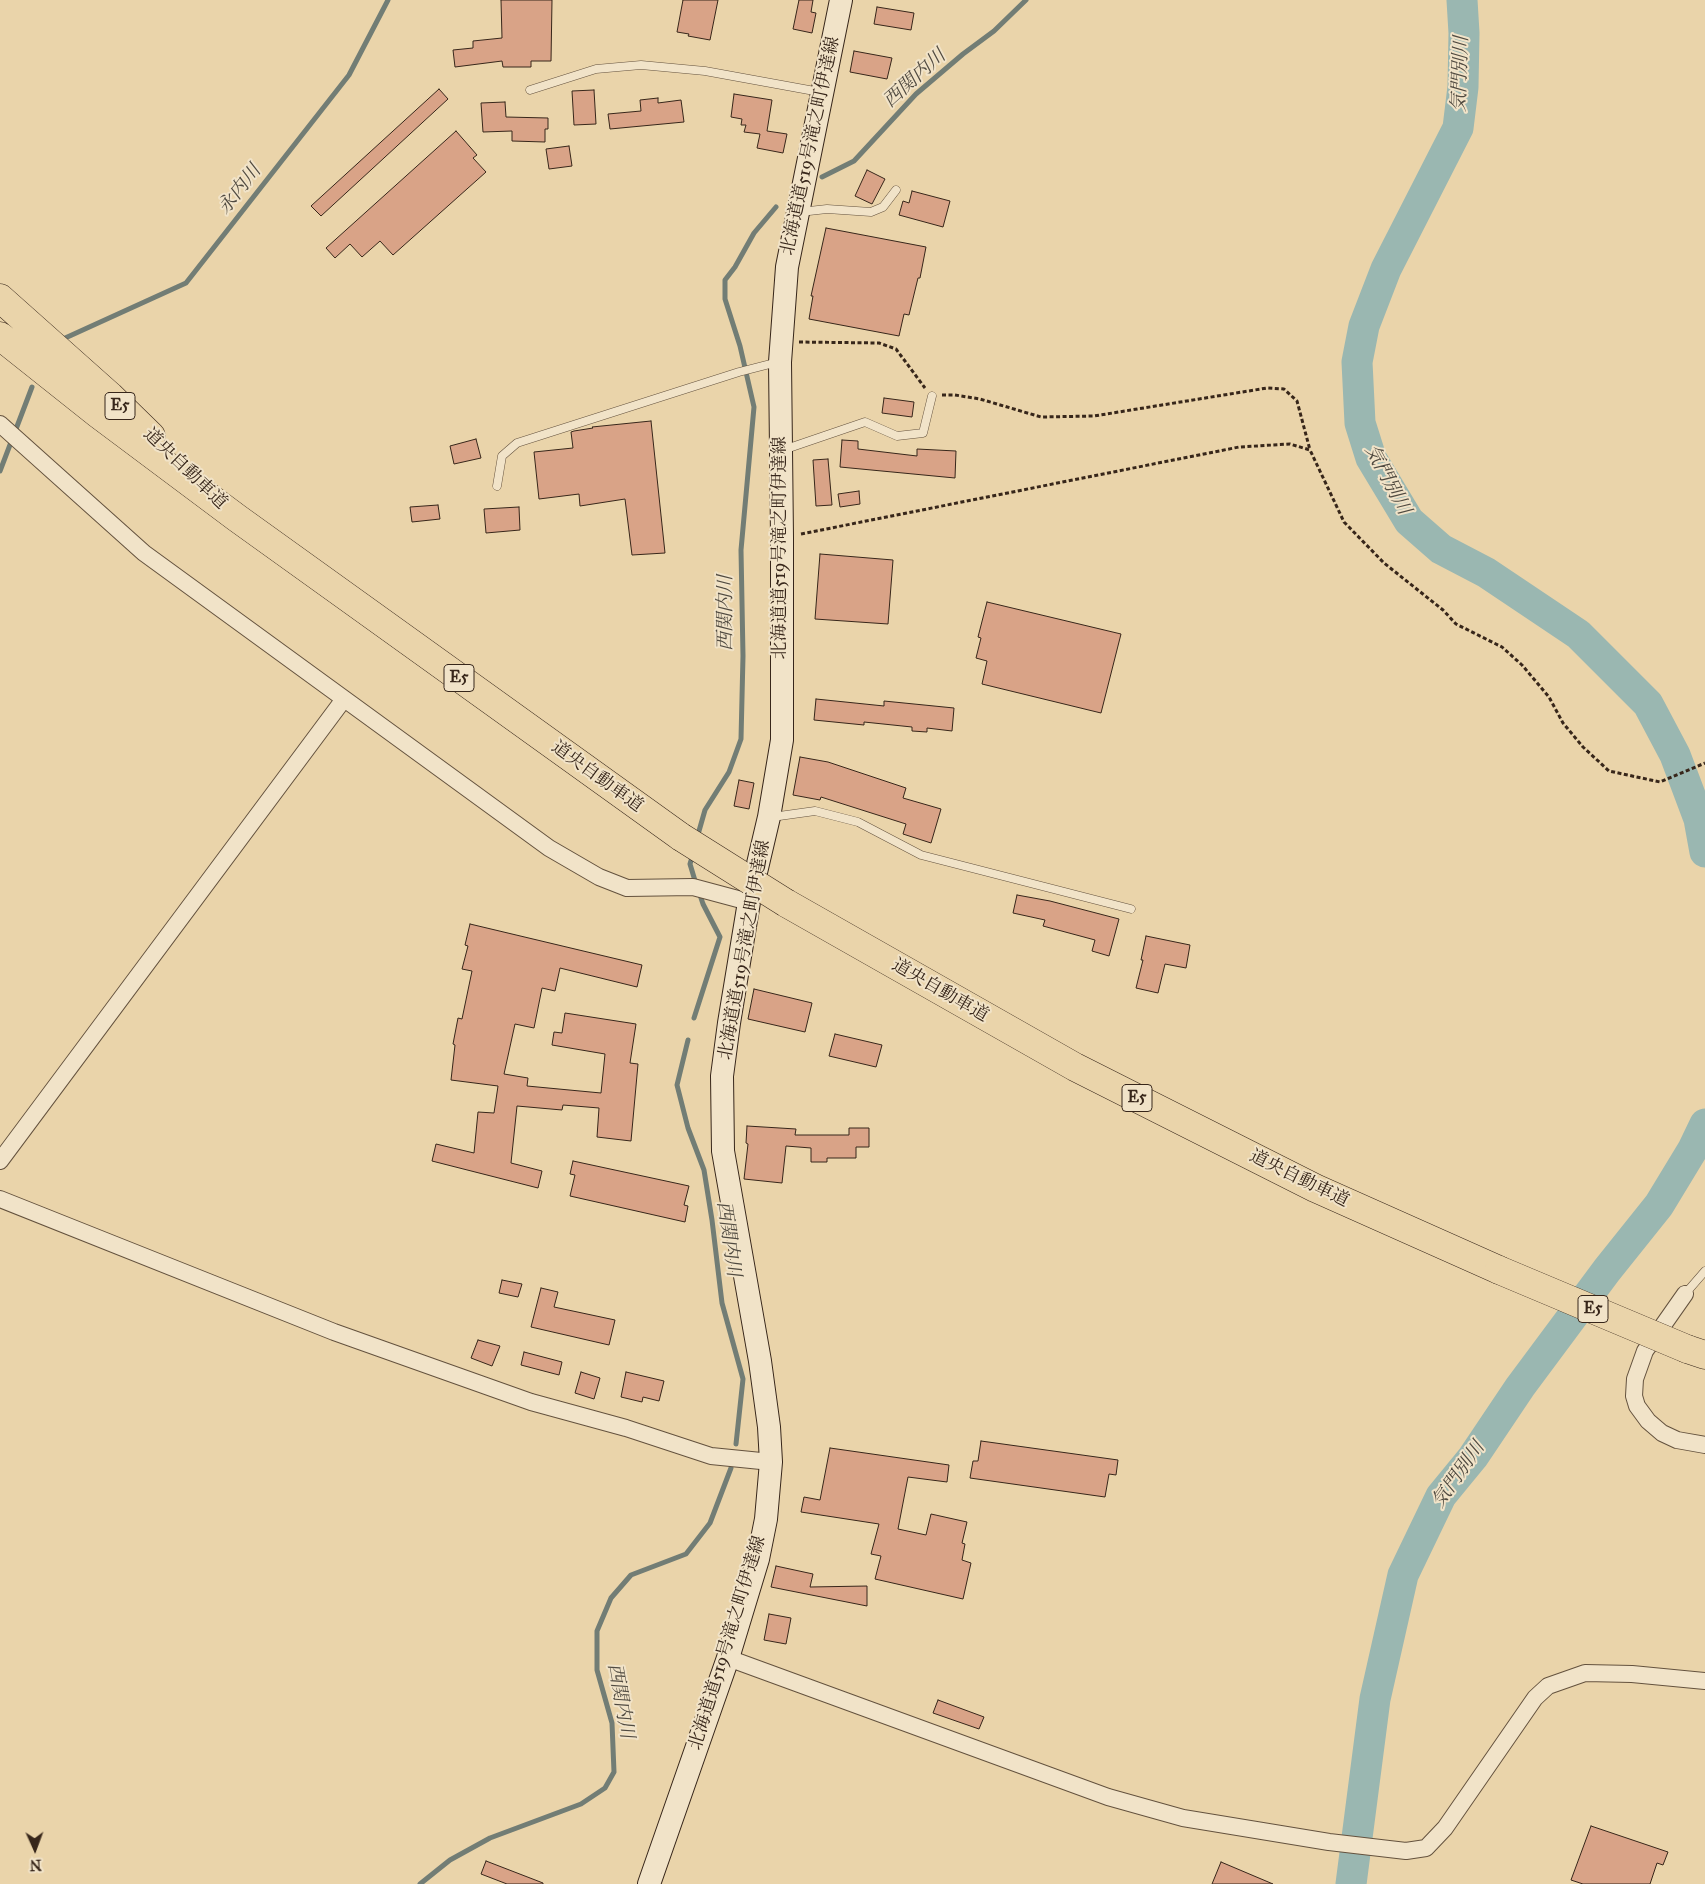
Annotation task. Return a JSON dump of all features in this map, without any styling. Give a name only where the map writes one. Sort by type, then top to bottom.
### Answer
[{"type":"highway","name":"道央自動車道","points":[[0,298],[110,396],[237,518]]},
{"type":"highway","name":"道央自動車道","points":[[0,336],[98,414],[237,518],[681,837],[786,903],[1075,1067],[1315,1188],[1499,1270],[1696,1352]]},
{"type":"main road","name":"北海道道519号滝之町伊達線","points":[[649,1884],[728,1658],[758,1559],[766,1519],[771,1462],[769,1427],[760,1361],[723,1151],[722,1076],[749,902],[770,817],[782,740],[780,352],[787,267],[841,0]]},
{"type":"street","points":[[0,424],[144,553],[549,848],[599,877],[627,888],[701,889],[749,902]]},
{"type":"street","points":[[0,1161],[344,699]]},
{"type":"street","points":[[0,1199],[334,1332],[532,1402],[626,1428],[710,1456],[771,1462]]},
{"type":"street","points":[[1685,1294],[1645,1351],[1635,1379],[1634,1396],[1637,1406],[1648,1421],[1662,1433],[1677,1440],[1705,1445]]},
{"type":"street","points":[[728,1658],[1108,1797],[1183,1818],[1329,1842],[1406,1851],[1426,1848],[1446,1828],[1535,1698],[1548,1686],[1585,1674],[1632,1674],[1705,1681]]},
{"type":"lane","points":[[530,90],[596,69],[641,65],[705,71],[822,93]]},
{"type":"lane","points":[[798,212],[827,208],[871,212],[883,207],[896,190]]},
{"type":"lane","points":[[497,486],[502,456],[517,443],[752,368],[780,352]]},
{"type":"lane","points":[[781,451],[865,422],[897,436],[923,433],[932,396]]},
{"type":"lane","points":[[770,817],[815,811],[858,822],[921,855],[1131,909]]},
{"type":"lane","points":[[1685,1294],[1705,1271]]},
{"type":"path","points":[[780,352],[879,343],[896,349],[932,396],[956,395],[980,399],[1041,417],[1094,416],[1267,388],[1284,389],[1297,401],[1310,450],[1344,522],[1384,563],[1443,610],[1456,624],[1502,647],[1522,665],[1549,697],[1563,723],[1583,747],[1609,771],[1660,782],[1705,763]]},
{"type":"path","points":[[782,538],[1240,448],[1290,444],[1310,450]]},
{"type":"building","points":[[501,0],[552,0],[551,61],[531,61],[531,67],[503,67],[502,61],[455,67],[453,50],[473,48],[473,41],[502,38]]},
{"type":"building","points":[[683,0],[718,0],[710,40],[677,32]]},
{"type":"building","points":[[799,0],[813,0],[811,12],[816,13],[812,33],[793,29]]},
{"type":"building","points":[[877,7],[914,13],[911,30],[874,24]]},
{"type":"building","points":[[854,51],[892,58],[887,79],[850,72]]},
{"type":"building","points":[[439,89],[448,99],[321,216],[311,206]]},
{"type":"building","points":[[594,90],[596,124],[574,125],[572,91]]},
{"type":"building","points":[[734,94],[772,100],[767,131],[787,134],[783,153],[757,148],[760,134],[744,132],[746,125],[741,125],[742,119],[731,117]]},
{"type":"building","points":[[658,98],[658,103],[681,100],[684,122],[610,129],[608,114],[641,111],[640,100]]},
{"type":"building","points":[[505,102],[506,117],[548,118],[548,129],[545,129],[545,142],[512,141],[512,131],[483,132],[481,103]]},
{"type":"building","points":[[456,131],[477,155],[473,158],[486,172],[393,255],[380,241],[362,257],[350,244],[335,258],[326,248]]},
{"type":"building","points":[[569,146],[572,166],[549,169],[546,149]]},
{"type":"building","points":[[867,170],[885,179],[872,204],[855,196]]},
{"type":"building","points":[[912,191],[950,201],[943,227],[899,215],[903,201],[909,203]]},
{"type":"building","points":[[826,228],[926,247],[920,278],[918,278],[909,315],[904,314],[899,336],[809,319],[813,296],[811,296]]},
{"type":"building","points":[[884,398],[914,402],[912,417],[882,413]]},
{"type":"building","points":[[651,421],[665,553],[632,555],[625,499],[580,506],[579,494],[539,499],[534,452],[573,448],[571,432],[574,431],[592,427]]},
{"type":"building","points":[[476,439],[481,458],[454,464],[450,446]]},
{"type":"building","points":[[842,440],[858,441],[858,449],[917,456],[917,449],[956,451],[955,478],[840,467]]},
{"type":"building","points":[[828,459],[832,505],[816,506],[813,460]]},
{"type":"building","points":[[859,491],[860,504],[840,507],[838,494]]},
{"type":"building","points":[[438,505],[440,519],[412,522],[410,507]]},
{"type":"building","points":[[519,507],[520,530],[486,533],[484,509]]},
{"type":"building","points":[[820,554],[893,560],[888,624],[815,619]]},
{"type":"building","points":[[987,602],[1121,634],[1101,713],[982,684],[987,661],[976,658],[981,638],[978,637]]},
{"type":"building","points":[[816,699],[884,706],[884,701],[954,708],[952,731],[927,728],[927,732],[912,731],[912,727],[864,722],[864,725],[814,720]]},
{"type":"building","points":[[800,757],[828,762],[906,788],[903,798],[941,809],[931,843],[903,834],[906,824],[821,797],[820,800],[793,795]]},
{"type":"building","points":[[739,780],[754,783],[749,809],[734,806]]},
{"type":"building","points":[[1017,895],[1050,901],[1119,919],[1109,956],[1092,951],[1095,940],[1043,926],[1045,920],[1013,913]]},
{"type":"building","points":[[470,924],[642,965],[637,987],[560,968],[555,991],[542,988],[534,1028],[515,1024],[504,1074],[528,1078],[527,1086],[601,1093],[605,1054],[552,1045],[554,1032],[562,1033],[565,1013],[636,1024],[630,1063],[638,1064],[631,1141],[597,1137],[599,1108],[563,1105],[562,1110],[517,1106],[511,1163],[542,1171],[538,1188],[432,1161],[436,1144],[474,1153],[478,1112],[494,1113],[498,1086],[451,1080],[455,1045],[453,1044],[458,1018],[462,1019],[472,971],[462,969],[468,946],[465,945]]},
{"type":"building","points":[[1146,936],[1190,945],[1186,968],[1165,964],[1158,993],[1136,988],[1143,960],[1141,960]]},
{"type":"building","points":[[754,989],[812,1003],[805,1032],[748,1019]]},
{"type":"building","points":[[835,1034],[882,1045],[876,1067],[829,1056]]},
{"type":"building","points":[[747,1126],[796,1129],[795,1135],[849,1135],[849,1128],[869,1128],[869,1147],[856,1147],[856,1158],[827,1158],[827,1162],[811,1162],[811,1148],[786,1146],[782,1183],[744,1179],[748,1144],[746,1143]]},
{"type":"building","points":[[573,1161],[689,1186],[684,1205],[688,1206],[685,1222],[570,1196],[575,1175],[570,1174]]},
{"type":"building","points":[[502,1280],[522,1284],[518,1297],[499,1293]]},
{"type":"building","points":[[541,1288],[558,1292],[554,1307],[615,1320],[609,1345],[531,1327]]},
{"type":"building","points":[[478,1340],[500,1346],[492,1366],[471,1358]]},
{"type":"building","points":[[524,1352],[562,1362],[559,1375],[521,1365]]},
{"type":"building","points":[[581,1372],[600,1378],[594,1399],[575,1393]]},
{"type":"building","points":[[626,1372],[664,1381],[659,1401],[643,1397],[642,1402],[621,1397]]},
{"type":"building","points":[[981,1441],[1118,1460],[1116,1475],[1109,1474],[1105,1497],[970,1478],[973,1461],[978,1461]]},
{"type":"building","points":[[830,1448],[949,1465],[947,1482],[908,1477],[898,1529],[926,1535],[931,1514],[967,1522],[962,1543],[965,1544],[962,1560],[971,1563],[963,1599],[875,1579],[881,1556],[871,1554],[879,1524],[801,1512],[804,1497],[820,1500]]},
{"type":"building","points":[[776,1566],[813,1574],[810,1587],[867,1586],[867,1606],[771,1587]]},
{"type":"building","points":[[769,1614],[791,1618],[786,1644],[764,1640]]},
{"type":"building","points":[[938,1700],[984,1717],[979,1729],[933,1713]]},
{"type":"building","points":[[1591,1826],[1668,1852],[1663,1865],[1657,1863],[1650,1884],[1583,1884],[1571,1880]]},
{"type":"building","points":[[486,1861],[543,1884],[507,1884],[481,1874]]},
{"type":"building","points":[[1221,1862],[1273,1884],[1212,1884]]},
{"type":"waterway","name":"永内川","points":[[63,339],[186,283],[349,75],[388,0]]},
{"type":"waterway","name":"西関内川","points":[[822,177],[854,161],[916,94],[963,54],[994,31],[1026,0]]},
{"type":"waterway","name":"気門別川","points":[[1462,0],[1464,33],[1463,87],[1458,128],[1386,269],[1364,326],[1357,362],[1360,423],[1371,458],[1409,521],[1441,549],[1487,573],[1578,634],[1648,704],[1675,755],[1699,819],[1705,852]]},
{"type":"waterway","name":"西関内川","points":[[697,838],[705,810],[729,772],[741,739],[743,656],[741,550],[754,407],[740,346],[725,299],[725,280],[735,267],[754,233],[776,207]]},
{"type":"waterway","name":"永内川","points":[[0,471],[32,387]]},
{"type":"waterway","name":"西関内川","points":[[693,854],[690,864],[696,884]]},
{"type":"waterway","name":"西関内川","points":[[694,1018],[720,937],[699,892]]},
{"type":"waterway","name":"西関内川","points":[[688,1040],[677,1085],[688,1128],[704,1170],[722,1303],[743,1379],[736,1444]]},
{"type":"waterway","name":"気門別川","points":[[1351,1884],[1375,1699],[1403,1575],[1441,1496],[1473,1457],[1520,1387],[1607,1270],[1659,1205],[1693,1149],[1705,1124]]},
{"type":"waterway","name":"西関内川","points":[[420,1884],[450,1860],[490,1838],[581,1804],[605,1788],[614,1772],[612,1723],[597,1670],[597,1631],[611,1598],[631,1575],[686,1554],[710,1523],[731,1468]]}]
